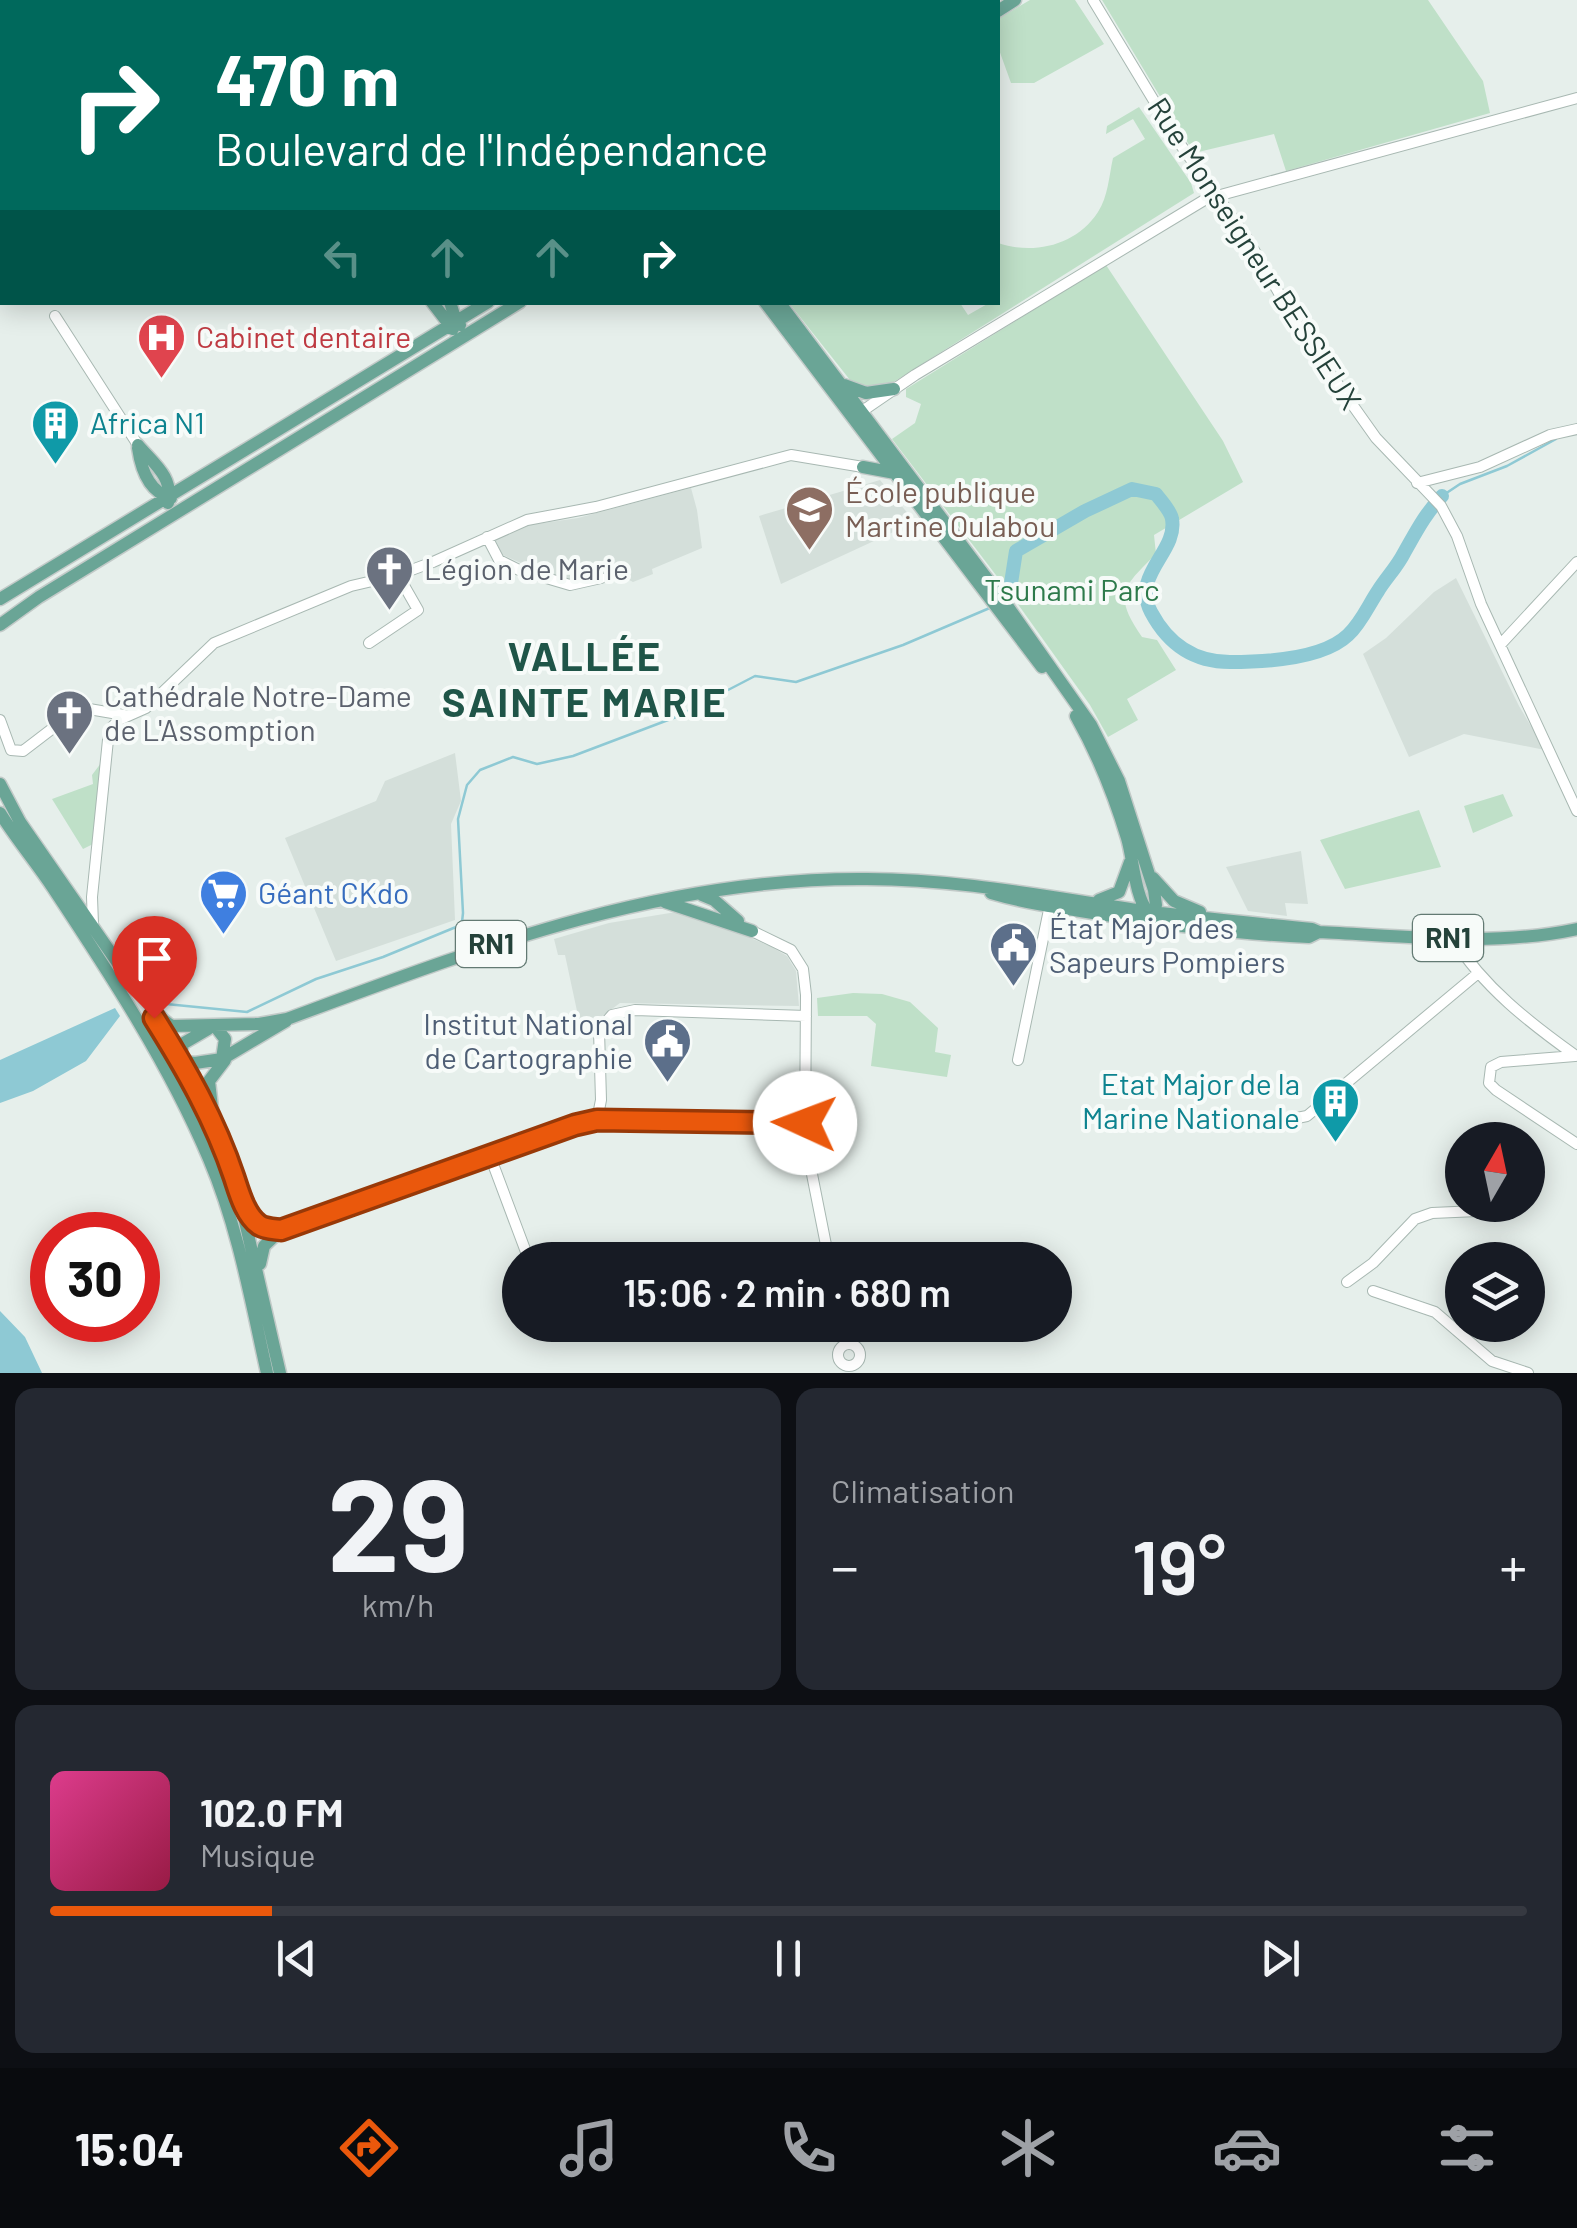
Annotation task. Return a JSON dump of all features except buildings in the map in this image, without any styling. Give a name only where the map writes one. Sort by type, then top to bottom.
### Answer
[{"type":"main road","points":[[412,348],[428,331],[432,305]]},
{"type":"main road","points":[[433,305],[444,320],[472,324],[504,305]]},
{"type":"main road","points":[[386,384],[443,342],[454,324],[451,305]]},
{"type":"main road","points":[[0,599],[483,305]]},
{"type":"main road","points":[[2,619],[515,305]]},
{"type":"main road","points":[[767,305],[857,415],[1092,725],[1107,753],[1128,805],[1156,900],[1142,917],[1054,903]]},
{"type":"main road","points":[[781,305],[835,378],[876,448],[999,603],[1086,732],[1103,769],[1131,854],[1140,900],[1150,912],[1166,921],[1235,932]]},
{"type":"main road","points":[[835,378],[866,394],[894,389]]},
{"type":"main road","points":[[138,446],[148,479],[159,494],[170,498],[186,498],[244,465],[270,456]]},
{"type":"main road","points":[[58,585],[158,516],[170,498],[160,469],[138,446]]},
{"type":"main road","points":[[863,468],[876,460],[876,448]]},
{"type":"main road","points":[[863,468],[895,473]]},
{"type":"main road","points":[[160,469],[183,480],[208,475]]},
{"type":"main road","points":[[128,522],[142,506],[148,479]]},
{"type":"main road","points":[[0,784],[20,822],[74,898],[91,938],[139,998]]},
{"type":"main road","points":[[0,813],[128,978],[178,1059],[218,1136],[240,1198],[280,1373]]},
{"type":"main road","points":[[1082,901],[1108,899],[1120,892],[1131,854]]},
{"type":"main road","points":[[1146,868],[1162,889],[1185,908],[1260,925]]},
{"type":"main road","name":"RN1","points":[[214,1026],[287,1019],[519,935],[598,912],[746,888],[865,878],[972,887],[1235,932],[1454,938],[1514,937],[1577,929]]},
{"type":"main road","points":[[728,919],[732,898],[746,888]]},
{"type":"main road","points":[[706,894],[706,907],[752,931]]},
{"type":"main road","points":[[658,900],[728,919]]},
{"type":"main road","name":"RN1","points":[[1054,903],[1082,901],[1260,925],[1312,928],[1319,932]]},
{"type":"main road","points":[[85,926],[178,1091],[214,1172],[234,1232],[267,1373]]},
{"type":"main road","points":[[153,1019],[176,1028],[214,1026]]},
{"type":"main road","name":"RN1","points":[[178,1059],[232,1053],[287,1019]]},
{"type":"main road","points":[[218,1136],[208,1084],[232,1053],[234,1025]]},
{"type":"main road","points":[[214,1026],[184,1043],[178,1059],[226,1182],[235,1216],[234,1232]]},
{"type":"main road","points":[[214,1026],[232,1053]]},
{"type":"main road","points":[[240,1198],[258,1225],[281,1230]]},
{"type":"main road","points":[[260,1279],[261,1252],[281,1230]]},
{"type":"street","name":"Rue Monseigneur BESSIEUX","points":[[1093,0],[1180,144],[1218,196],[1320,360],[1376,438],[1442,506],[1500,644]]},
{"type":"street","points":[[857,415],[1199,203],[1577,98]]},
{"type":"street","points":[[55,316],[138,446]]},
{"type":"street","points":[[1417,483],[1480,467],[1550,435],[1577,429]]},
{"type":"street","points":[[85,926],[93,887],[109,730],[119,720],[146,708],[214,643],[351,586],[398,575],[527,520],[596,507],[791,455],[863,468]]},
{"type":"street","points":[[487,537],[499,560],[519,570],[570,585],[601,578]]},
{"type":"street","points":[[1577,562],[1500,644],[1577,810]]},
{"type":"street","points":[[369,643],[418,610],[398,575]]},
{"type":"street","points":[[0,720],[11,750],[26,751],[74,712],[84,709],[115,715],[135,713]]},
{"type":"street","points":[[74,898],[84,898],[93,887]]},
{"type":"street","points":[[1018,1060],[1054,903]]},
{"type":"street","points":[[752,931],[796,954],[804,977],[805,1123],[824,1242]]},
{"type":"street","points":[[1454,938],[1478,974],[1576,1056]]},
{"type":"street","points":[[1296,1118],[1307,1116],[1478,974]]},
{"type":"street","points":[[597,1120],[602,1082],[599,1030],[612,1015],[634,1010],[806,1016]]},
{"type":"street","points":[[1576,1056],[1501,1062],[1491,1067],[1488,1075],[1496,1090],[1577,1144]]},
{"type":"street","points":[[281,1230],[597,1120],[805,1123]]},
{"type":"street","points":[[490,1156],[523,1242]]},
{"type":"street","points":[[1347,1282],[1424,1215],[1445,1213]]},
{"type":"street","points":[[1373,1291],[1435,1312],[1492,1360],[1528,1373]]},
{"type":"street","points":[[847,1342],[838,1356],[848,1369]]},
{"type":"shaded area","name":"École publique Martine Oulabou","points":[[880,480],[915,522],[781,584],[759,516]]},
{"type":"shaded area","points":[[691,488],[702,548],[652,569],[653,574],[633,582],[608,569],[571,580],[541,572],[503,555],[495,540],[529,525],[578,518]]},
{"type":"shaded area","points":[[1456,578],[1545,750],[1464,734],[1409,757],[1363,654],[1386,638],[1434,592]]},
{"type":"shaded area","points":[[455,753],[461,801],[451,824],[455,920],[336,961],[285,838],[376,801],[385,781]]},
{"type":"shaded area","points":[[1301,851],[1308,904],[1285,903],[1287,916],[1248,911],[1226,867]]},
{"type":"shaded area","points":[[676,912],[696,916],[787,956],[796,971],[799,1006],[620,1003],[594,1022],[580,1025],[565,955],[558,955],[554,939],[609,923]]},
{"type":"green space","points":[[1030,0],[1075,0],[1104,44],[1034,83],[1011,83],[1000,53],[1000,18]]},
{"type":"green space","points":[[1102,0],[1428,0],[1483,81],[1490,113],[1286,171],[1274,134],[1194,153]]},
{"type":"green space","points":[[1139,107],[1194,193],[892,383],[882,388],[854,385],[791,305],[961,305],[968,315],[986,305],[1000,305],[1000,244],[1039,247],[1078,233],[1089,224],[1104,200],[1113,158],[1145,139],[1133,119],[1106,134],[1107,126]]},
{"type":"green space","name":"Tsunami Parc","points":[[1106,265],[1223,441],[1243,482],[1154,535],[1156,554],[1136,574],[1125,600],[1142,637],[1157,640],[1176,670],[1127,699],[1138,720],[1108,737],[1090,705],[1015,600],[892,439],[915,423],[921,404],[906,397],[906,389]]},
{"type":"green space","points":[[101,763],[93,844],[83,849],[52,799],[93,784],[92,775]]},
{"type":"green space","points":[[1503,794],[1513,816],[1473,833],[1464,806]]},
{"type":"green space","points":[[1419,810],[1441,867],[1345,889],[1320,840]]},
{"type":"green space","points":[[882,994],[910,1002],[938,1028],[935,1052],[951,1055],[947,1077],[871,1066],[876,1024],[867,1016],[818,1016],[817,998]]},
{"type":"water","points":[[115,1008],[120,1016],[86,1061],[33,1091],[0,1103],[0,1060]]},
{"type":"water","points":[[0,1311],[25,1337],[42,1373],[0,1373]]},
{"type":"waterway","points":[[1442,496],[1556,439]]},
{"type":"waterway","points":[[1009,596],[1016,551],[1132,489],[1156,494],[1168,509],[1172,531],[1150,575],[1146,598],[1165,633],[1183,649],[1205,659],[1230,662],[1292,658],[1324,649],[1353,630],[1442,496]]},
{"type":"waterway","points":[[156,1003],[247,1012],[316,979],[456,927],[462,922],[463,913],[458,819],[467,785],[480,770],[513,757],[537,764],[573,756],[676,717],[755,676],[796,682],[903,645],[992,607]]},
{"type":"place","name":"Cabinet dentaire","points":[[161,380]]},
{"type":"place","name":"Africa N1","points":[[55,466]]},
{"type":"place","name":"École publique Martine Oulabou","points":[[810,552]]},
{"type":"place","name":"Légion de Marie","points":[[389,612]]},
{"type":"place","name":"Cathédrale Notre-Dame de L'Assomption","points":[[69,756]]},
{"type":"place","name":"Géant CKdo","points":[[223,936]]},
{"type":"place","name":"État Major des Sapeurs Pompiers","points":[[1014,988]]},
{"type":"place","name":"Institut National de Cartographie","points":[[668,1084]]},
{"type":"place","name":"Etat Major de la Marine Nationale","points":[[1335,1144]]},
{"type":"district","name":"VALLÉE SAINTE MARIE","points":[[585,680]]},
{"type":"route","points":[[154,1018],[197,1089],[226,1154],[240,1198],[258,1225],[272,1229],[281,1230],[597,1120],[805,1123]]}]
